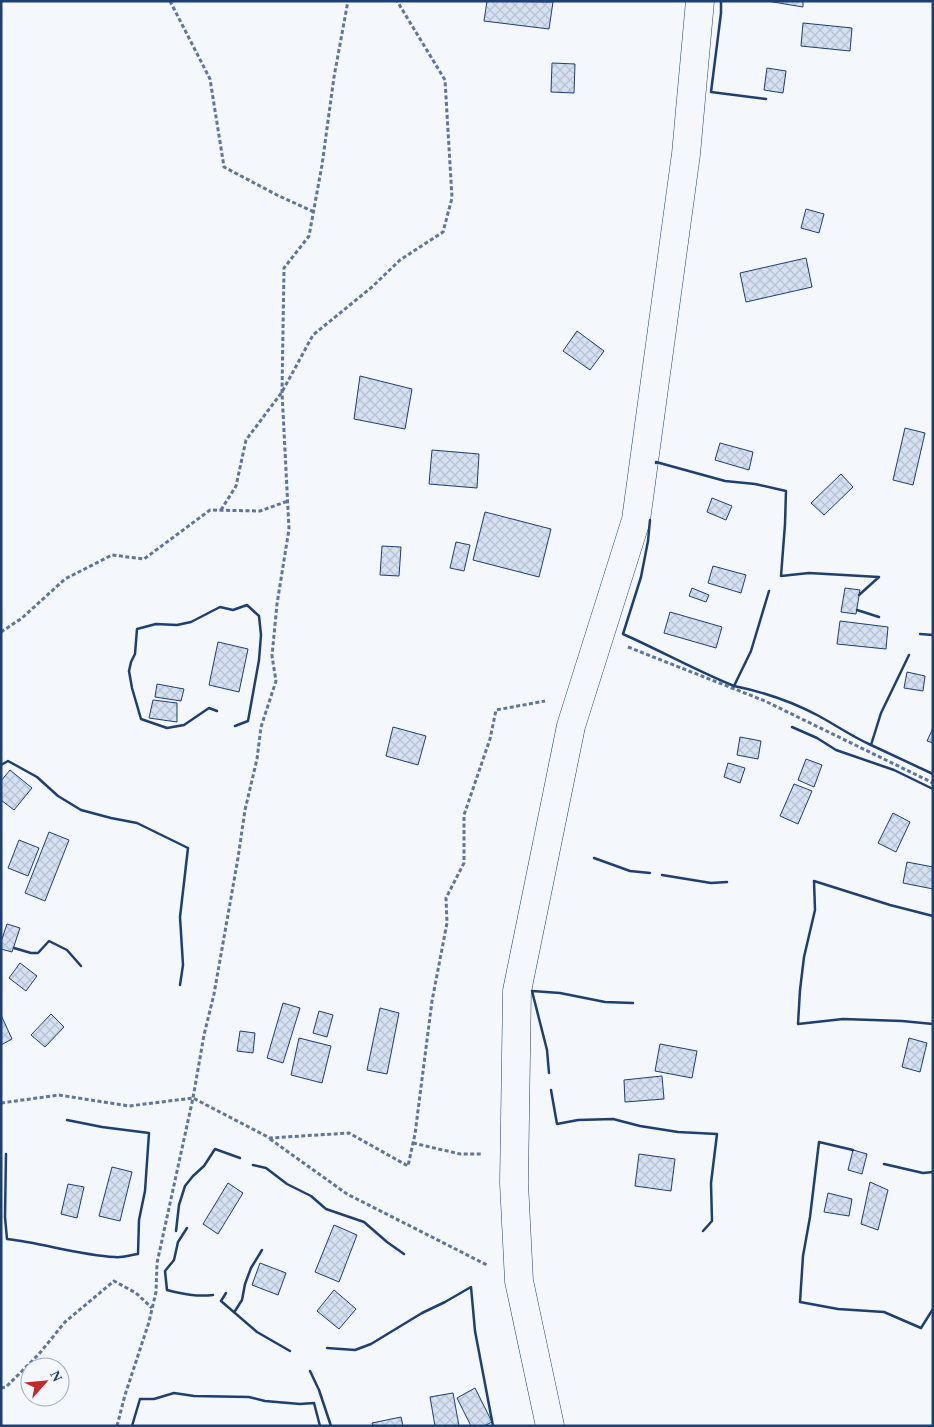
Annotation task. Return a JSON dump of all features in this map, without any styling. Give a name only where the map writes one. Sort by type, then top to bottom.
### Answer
[{"type":"main road","points":[[550,1426],[519,1281],[514,1183],[516,991],[571,726],[636,520],[686,154],[700,1]]},
{"type":"path","points":[[170,1],[210,79],[224,167],[314,212]]},
{"type":"path","points":[[117,1426],[156,1292],[157,1263],[214,994],[232,898],[245,810],[257,759],[261,727],[276,681],[272,656],[277,604],[289,529],[282,392],[284,268],[309,236],[348,1]]},
{"type":"path","points":[[221,510],[236,486],[246,440],[282,392],[313,335],[372,287],[400,260],[443,232],[452,198],[445,80],[397,1]]},
{"type":"path","points":[[1,632],[22,618],[65,579],[112,555],[144,559],[210,510],[260,511],[288,501]]},
{"type":"path","points":[[599,636],[765,701],[933,783]]},
{"type":"path","points":[[270,1138],[349,1133],[408,1166],[424,1070],[432,1001],[447,923],[446,898],[464,863],[464,815],[490,740],[496,710],[534,702],[580,696]]},
{"type":"path","points":[[1,1103],[58,1095],[129,1106],[192,1098],[270,1138],[347,1194],[519,1281]]},
{"type":"path","points":[[412,1143],[460,1154],[514,1154]]},
{"type":"path","points":[[1,1388],[6,1387],[39,1354],[65,1322],[114,1281],[136,1293],[152,1308]]},
{"type":"building","points":[[487,1],[553,2],[549,29],[484,21]]},
{"type":"building","points":[[767,1],[803,1],[803,7]]},
{"type":"building","points":[[803,23],[852,28],[850,51],[801,46]]},
{"type":"building","points":[[552,63],[575,64],[574,93],[551,92]]},
{"type":"building","points":[[767,68],[786,71],[783,93],[764,90]]},
{"type":"building","points":[[806,209],[824,214],[819,233],[801,228]]},
{"type":"building","points":[[806,258],[812,287],[746,302],[740,273]]},
{"type":"building","points":[[577,331],[604,351],[590,370],[563,351]]},
{"type":"building","points":[[360,376],[412,389],[405,429],[354,419]]},
{"type":"building","points":[[905,428],[925,433],[913,485],[893,480]]},
{"type":"building","points":[[720,443],[753,452],[749,470],[715,460]]},
{"type":"building","points":[[432,450],[479,454],[477,488],[429,484]]},
{"type":"building","points":[[841,474],[853,487],[824,515],[811,503]]},
{"type":"building","points":[[712,498],[732,506],[726,520],[707,512]]},
{"type":"building","points":[[485,512],[551,529],[539,577],[473,560]]},
{"type":"building","points":[[456,542],[470,545],[464,571],[450,568]]},
{"type":"building","points":[[382,546],[401,547],[399,576],[380,575]]},
{"type":"building","points":[[713,566],[746,575],[741,593],[708,583]]},
{"type":"building","points":[[692,588],[709,595],[706,602],[689,596]]},
{"type":"building","points":[[845,588],[860,590],[856,614],[841,612]]},
{"type":"building","points":[[670,612],[722,627],[716,648],[664,633]]},
{"type":"building","points":[[840,621],[888,627],[886,649],[837,644]]},
{"type":"building","points":[[218,642],[248,649],[239,692],[209,685]]},
{"type":"building","points":[[907,672],[925,676],[923,691],[904,688]]},
{"type":"building","points":[[157,684],[184,689],[181,701],[155,697]]},
{"type":"building","points":[[153,700],[177,703],[177,722],[149,718]]},
{"type":"building","points":[[393,727],[426,736],[418,765],[386,756]]},
{"type":"building","points":[[933,728],[933,743],[927,741]]},
{"type":"building","points":[[740,737],[761,741],[758,759],[737,755]]},
{"type":"building","points":[[806,759],[822,765],[814,787],[798,780]]},
{"type":"building","points":[[728,763],[745,768],[740,783],[724,777]]},
{"type":"building","points":[[10,770],[32,788],[14,810],[1,800],[1,781]]},
{"type":"building","points":[[794,784],[812,791],[798,824],[780,816]]},
{"type":"building","points":[[893,813],[910,822],[896,852],[878,843]]},
{"type":"building","points":[[49,832],[69,840],[45,901],[25,893]]},
{"type":"building","points":[[19,840],[39,848],[28,876],[8,868]]},
{"type":"building","points":[[907,862],[933,867],[933,889],[903,883]]},
{"type":"building","points":[[7,924],[20,928],[12,952],[1,949],[1,942]]},
{"type":"building","points":[[20,963],[37,976],[26,991],[9,978]]},
{"type":"building","points":[[283,1003],[300,1008],[283,1063],[267,1058]]},
{"type":"building","points":[[380,1008],[399,1013],[387,1074],[367,1070]]},
{"type":"building","points":[[319,1011],[333,1015],[327,1037],[313,1033]]},
{"type":"building","points":[[51,1014],[64,1027],[45,1047],[31,1035]]},
{"type":"building","points":[[1,1015],[12,1039],[1,1045]]},
{"type":"building","points":[[240,1031],[255,1033],[253,1053],[237,1051]]},
{"type":"building","points":[[299,1038],[331,1046],[322,1083],[291,1075]]},
{"type":"building","points":[[909,1038],[927,1043],[920,1072],[902,1067]]},
{"type":"building","points":[[660,1044],[697,1051],[692,1078],[655,1071]]},
{"type":"building","points":[[662,1076],[664,1099],[625,1102],[624,1080]]},
{"type":"building","points":[[853,1150],[867,1154],[862,1174],[848,1170]]},
{"type":"building","points":[[639,1154],[675,1159],[671,1191],[635,1186]]},
{"type":"building","points":[[112,1167],[132,1172],[120,1221],[99,1216]]},
{"type":"building","points":[[870,1182],[888,1190],[878,1230],[861,1224]]},
{"type":"building","points":[[228,1183],[243,1193],[218,1234],[203,1224]]},
{"type":"building","points":[[68,1184],[84,1187],[77,1218],[61,1214]]},
{"type":"building","points":[[828,1193],[852,1199],[849,1216],[824,1212]]},
{"type":"building","points":[[334,1225],[357,1235],[339,1282],[315,1272]]},
{"type":"building","points":[[260,1263],[286,1273],[278,1295],[252,1285]]},
{"type":"building","points":[[334,1290],[356,1309],[339,1329],[317,1311]]},
{"type":"building","points":[[475,1388],[492,1422],[484,1426],[471,1426],[457,1398]]},
{"type":"building","points":[[453,1393],[459,1426],[435,1426],[430,1397]]},
{"type":"building","points":[[401,1417],[403,1426],[373,1426],[372,1423]]},
{"type":"wall","points":[[721,1],[711,92],[766,99]]},
{"type":"wall","points":[[656,463],[725,481],[755,484],[786,491],[781,576],[809,573],[879,577],[859,595]]},
{"type":"wall","points":[[650,520],[641,577],[623,634],[734,686],[751,651],[769,591]]},
{"type":"wall","points":[[217,711],[209,708],[184,725],[167,728],[141,719],[129,671],[135,654],[137,629],[156,624],[177,625],[191,622],[220,607],[233,610],[247,605],[259,616],[261,635],[259,660],[248,721],[235,726]]},
{"type":"wall","points":[[857,610],[879,617]]},
{"type":"wall","points":[[920,634],[933,635]]},
{"type":"wall","points":[[909,655],[881,713],[871,745],[933,774]]},
{"type":"wall","points":[[734,686],[767,694],[799,706],[871,745]]},
{"type":"wall","points":[[792,727],[817,738],[836,750],[894,770],[933,789]]},
{"type":"wall","points":[[1,765],[8,761],[37,777],[58,796],[81,810],[137,823],[188,848],[180,917],[183,965],[180,985]]},
{"type":"wall","points":[[594,858],[630,871],[650,873]]},
{"type":"wall","points":[[662,875],[711,883],[727,882]]},
{"type":"wall","points":[[933,916],[890,905],[814,881],[815,910],[804,957],[798,1024],[843,1019],[933,1024]]},
{"type":"wall","points":[[14,948],[38,953],[49,941],[67,950],[81,966]]},
{"type":"wall","points":[[549,1073],[547,1050],[532,991],[560,993],[605,1002],[633,1003]]},
{"type":"wall","points":[[551,1090],[557,1124],[578,1120],[613,1119],[640,1126],[678,1132],[717,1134],[711,1183],[712,1221],[703,1231]]},
{"type":"wall","points":[[6,1154],[5,1217],[7,1239],[101,1256],[120,1257],[138,1254],[139,1220],[145,1191],[149,1133],[67,1120]]},
{"type":"wall","points":[[853,1150],[819,1142],[810,1217],[803,1256],[800,1302],[838,1309],[884,1312],[921,1328],[933,1309]]},
{"type":"wall","points":[[176,1231],[179,1205],[185,1186],[204,1166],[215,1149],[240,1158]]},
{"type":"wall","points":[[884,1164],[923,1173],[933,1172]]},
{"type":"wall","points":[[253,1165],[266,1168],[287,1184],[311,1196],[326,1209],[364,1222],[404,1254]]},
{"type":"wall","points":[[187,1228],[178,1242],[174,1260],[165,1271],[167,1290],[190,1295],[213,1295]]},
{"type":"wall","points":[[235,1311],[242,1300],[251,1268],[262,1250]]},
{"type":"wall","points":[[327,1348],[355,1350],[371,1344],[422,1313],[471,1287],[475,1331],[493,1426]]},
{"type":"wall","points":[[226,1293],[221,1301],[257,1332],[290,1351]]},
{"type":"wall","points":[[310,1371],[319,1390],[331,1426]]},
{"type":"wall","points":[[132,1426],[140,1399],[154,1399],[174,1393],[194,1396],[249,1397],[265,1401],[300,1404],[314,1403],[320,1426]]}]
